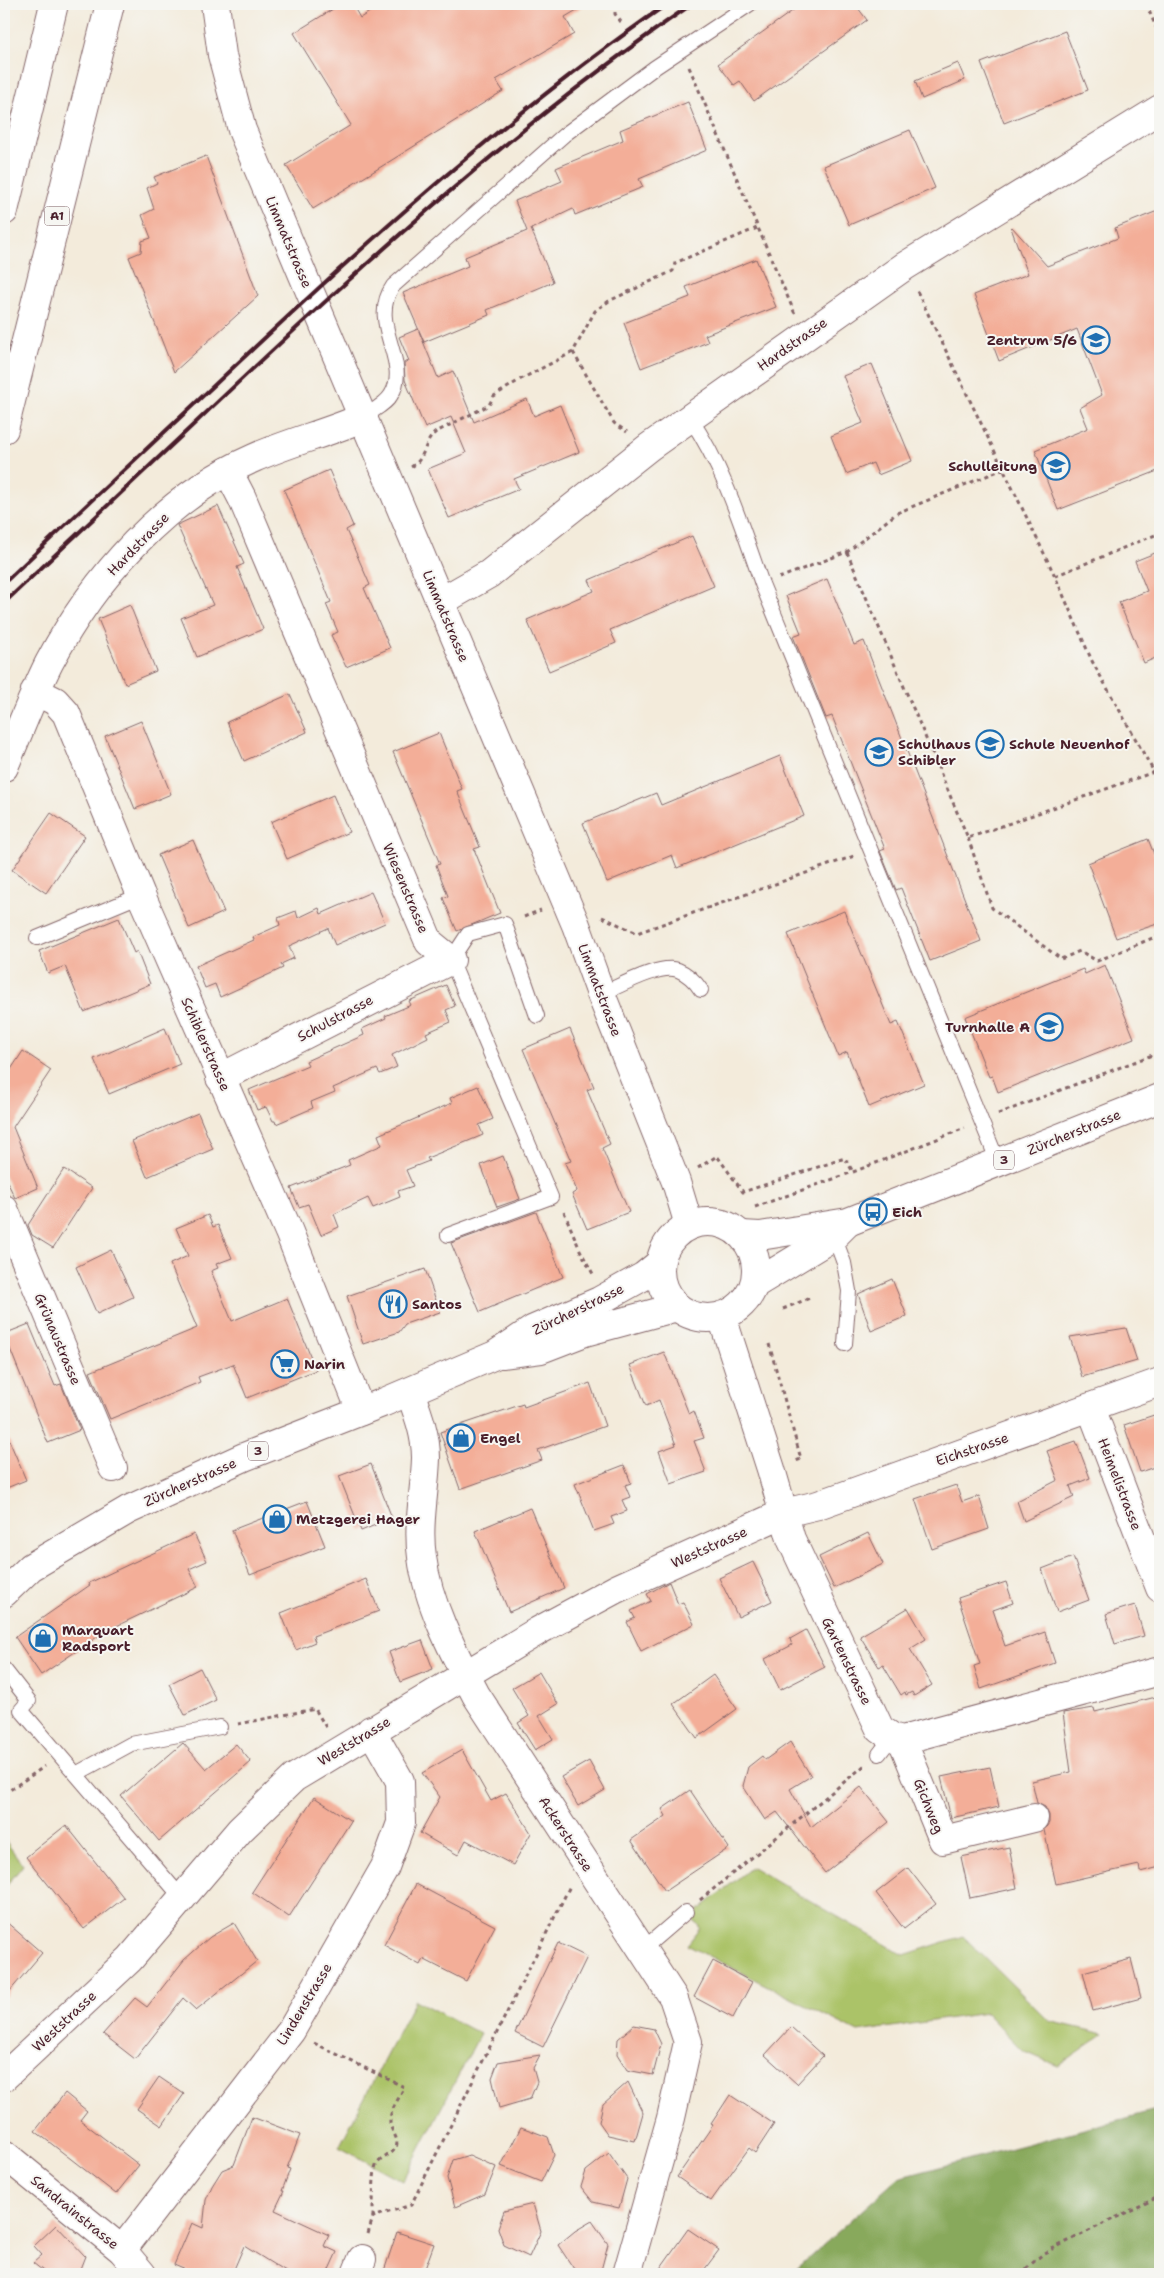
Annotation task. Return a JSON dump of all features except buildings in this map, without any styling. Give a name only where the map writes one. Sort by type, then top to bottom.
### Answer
[{"type":"main road","points":[[4,211],[54,4]]},
{"type":"main road","name":"A1","points":[[4,429],[110,4]]},
{"type":"main road","name":"Limmatstrasse","points":[[221,4],[222,55],[242,130],[576,925],[601,994],[676,1182],[689,1225]]},
{"type":"main road","name":"Hardstrasse","points":[[440,602],[489,574],[649,447],[905,266],[1160,109]]},
{"type":"main road","name":"Hardstrasse","points":[[4,767],[35,691],[70,628],[114,567],[166,514],[228,471],[253,458],[364,417]]},
{"type":"main road","name":"Wiesenstrasse","points":[[228,471],[242,498],[429,942],[451,960]]},
{"type":"main road","name":"Schiblerstrasse","points":[[35,691],[54,701],[66,712],[140,895],[289,1232],[361,1411]]},
{"type":"main road","name":"Schulstrasse","points":[[220,1078],[451,960]]},
{"type":"main road","name":"Zürcherstrasse","points":[[755,1284],[841,1229],[998,1162],[1160,1098]]},
{"type":"main road","name":"Grünaustrasse","points":[[4,1210],[113,1468]]},
{"type":"main road","points":[[717,1222],[730,1226],[742,1235],[751,1246],[756,1259],[755,1284],[742,1305],[722,1317],[698,1318],[677,1307],[668,1298],[663,1288],[660,1263],[670,1240],[678,1232],[689,1225],[717,1222]]},
{"type":"main road","name":"Zürcherstrasse","points":[[742,1235],[760,1236],[841,1229]]},
{"type":"main road","name":"Zürcherstrasse","points":[[4,1578],[31,1567],[128,1510],[244,1457],[410,1392],[495,1355],[534,1329],[599,1301],[644,1276],[660,1263]]},
{"type":"main road","name":"Zürcherstrasse","points":[[495,1355],[541,1349],[592,1330],[677,1307]]},
{"type":"main road","name":"Gartenstrasse","points":[[722,1317],[800,1561],[880,1729],[891,1744]]},
{"type":"main road","name":"Eichstrasse","points":[[784,1513],[818,1505],[933,1462],[1091,1408],[1160,1382]]},
{"type":"main road","name":"Ackerstrasse","points":[[410,1392],[422,1425],[426,1457],[421,1525],[422,1557],[428,1588],[476,1695],[673,1997],[688,2042],[672,2118],[626,2274]]},
{"type":"main road","name":"Heimelistrasse","points":[[1091,1408],[1160,1588]]},
{"type":"main road","name":"Weststrasse","points":[[4,2077],[130,1959],[240,1830],[294,1778],[465,1674],[616,1588],[784,1513]]},
{"type":"main road","name":"Zürcherstrasse","points":[[4,1593],[31,1567]]},
{"type":"main road","points":[[891,1744],[1160,1671]]},
{"type":"main road","name":"Lindenstrasse","points":[[122,2250],[291,2031],[385,1867],[401,1823],[400,1781],[371,1730]]},
{"type":"main road","name":"Gichweg","points":[[891,1744],[943,1840],[1034,1818]]},
{"type":"main road","name":"Sandrainstrasse","points":[[4,2154],[122,2250],[142,2274]]},
{"type":"lane","points":[[364,417],[391,396],[398,378],[383,310],[385,297],[393,286],[564,135],[654,68],[750,4]]},
{"type":"lane","points":[[690,418],[711,452],[732,499],[762,584],[998,1162]]},
{"type":"lane","points":[[37,938],[140,895]]},
{"type":"lane","points":[[451,960],[468,934],[505,924],[537,1016]]},
{"type":"lane","name":"Wiesenstrasse","points":[[451,960],[551,1197]]},
{"type":"lane","points":[[601,994],[662,969],[677,969],[692,978],[701,990]]},
{"type":"lane","points":[[448,1235],[551,1197]]},
{"type":"lane","points":[[841,1229],[849,1291],[845,1344]]},
{"type":"lane","points":[[4,1669],[29,1701],[22,1710],[181,1897]]},
{"type":"lane","points":[[76,1774],[132,1744],[220,1727]]},
{"type":"lane","points":[[643,1949],[686,1912]]},
{"type":"path","points":[[615,4],[615,14],[621,22]]},
{"type":"path","points":[[1146,4],[1160,36]]},
{"type":"path","points":[[682,50],[757,228],[805,335]]},
{"type":"path","points":[[409,469],[419,463],[432,436],[436,432],[489,405],[494,396],[521,379],[573,352],[596,311],[609,301],[673,271],[675,263],[757,228]]},
{"type":"path","points":[[905,266],[1055,576],[1092,661],[1154,772],[1160,789]]},
{"type":"path","points":[[573,352],[614,423],[649,447]]},
{"type":"path","points":[[762,584],[847,552],[897,513],[1003,469]]},
{"type":"path","points":[[1055,576],[1160,533]]},
{"type":"path","points":[[847,552],[968,838],[992,908],[1060,959],[1080,951],[1098,960],[1160,936]]},
{"type":"path","points":[[968,838],[1160,770]]},
{"type":"path","points":[[576,925],[599,916],[638,934],[871,850]]},
{"type":"path","points":[[505,924],[547,908]]},
{"type":"path","points":[[755,1207],[853,1172],[1160,1052]]},
{"type":"path","points":[[676,1182],[717,1156],[743,1192],[846,1158],[853,1172]]},
{"type":"path","points":[[551,1197],[560,1204],[580,1250],[594,1276]]},
{"type":"path","points":[[783,1309],[810,1298]]},
{"type":"path","points":[[769,1344],[801,1459],[771,1469]]},
{"type":"path","points":[[220,1727],[315,1709],[339,1750]]},
{"type":"path","points":[[686,1912],[891,1744]]},
{"type":"path","points":[[4,1794],[61,1756]]},
{"type":"path","points":[[372,2217],[411,2205],[583,1861]]},
{"type":"path","points":[[291,2031],[404,2086],[397,2104],[390,2114],[390,2125],[397,2138],[397,2147],[376,2165],[372,2217],[359,2267]]},
{"type":"path","points":[[1020,2274],[1044,2253],[1160,2196]]},
{"type":"green space","points":[[4,1839],[23,1865],[4,1889]]},
{"type":"green space","points":[[752,1867],[904,1955],[963,1936],[1049,2021],[1104,2034],[1058,2066],[1023,2051],[986,2013],[858,2032],[687,1945],[700,1928],[691,1916]]},
{"type":"green space","points":[[415,2000],[480,2034],[403,2181],[339,2147]]},
{"type":"green space","points":[[1160,2109],[1160,2274],[791,2274],[898,2178]]},
{"type":"railway","points":[[4,583],[245,356],[420,198],[479,147],[541,98],[667,4]]},
{"type":"railway","points":[[4,603],[311,315],[433,205],[560,101],[692,4]]},
{"type":"place","name":"Zentrum 5/6","points":[[1096,340]]},
{"type":"place","name":"Schulleitung","points":[[1056,466]]},
{"type":"place","name":"Schule Neuenhof","points":[[990,744]]},
{"type":"place","name":"Schulhaus Schibler","points":[[879,752]]},
{"type":"place","name":"Turnhalle A","points":[[1049,1027]]},
{"type":"place","name":"Eich","points":[[873,1212]]},
{"type":"place","name":"Santos","points":[[393,1304]]},
{"type":"place","name":"Narin","points":[[285,1364]]},
{"type":"place","name":"Engel","points":[[461,1438]]},
{"type":"place","name":"Metzgerei Hager","points":[[277,1519]]},
{"type":"place","name":"Marquart Radsport","points":[[43,1638]]}]
